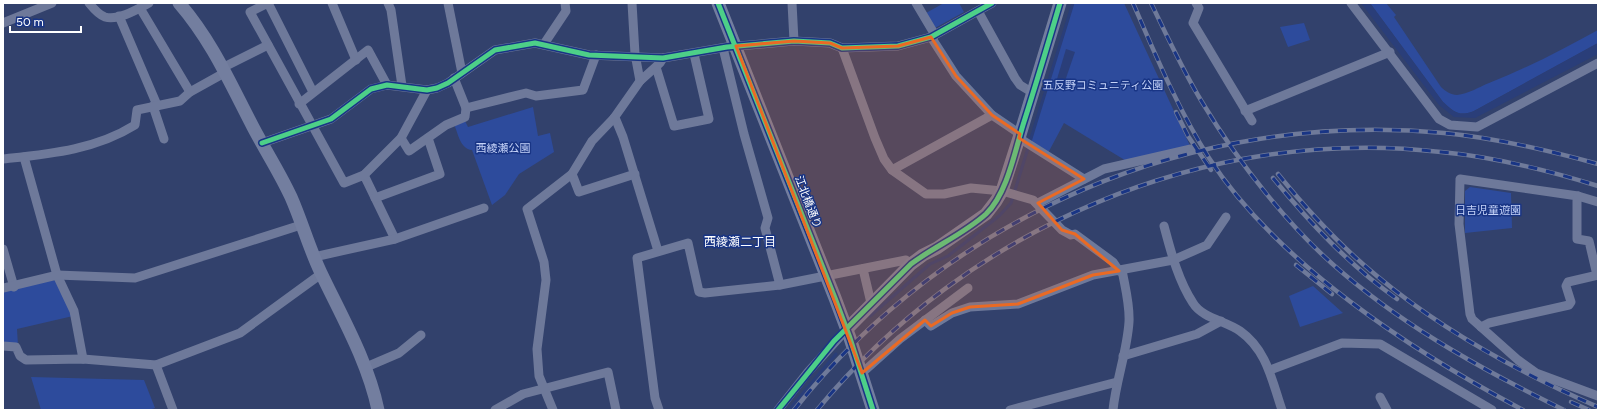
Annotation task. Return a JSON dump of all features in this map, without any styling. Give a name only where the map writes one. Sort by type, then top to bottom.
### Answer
[{"type":"street","points":[[3,23],[52,3]]},
{"type":"street","points":[[88,3],[104,17],[119,16],[149,3]]},
{"type":"street","points":[[179,3],[201,29],[225,70],[290,196],[321,274],[342,315],[364,368],[378,410]]},
{"type":"street","points":[[313,92],[268,3],[250,12],[299,104],[344,183],[364,175],[401,138],[427,90]]},
{"type":"street","points":[[332,3],[356,60]]},
{"type":"street","points":[[388,3],[391,10],[402,86]]},
{"type":"street","points":[[448,3],[462,73]]},
{"type":"street","points":[[544,44],[566,11],[565,3]]},
{"type":"street","points":[[632,3],[636,58],[640,81]]},
{"type":"street","name":"江北橋通り","points":[[718,3],[827,276],[862,373],[871,406]]},
{"type":"street","points":[[792,3],[794,41]]},
{"type":"street","points":[[916,3],[956,76],[992,115],[1084,180]]},
{"type":"street","points":[[262,143],[312,127],[331,119],[371,89],[387,85],[427,90],[437,88],[495,50],[535,43],[589,55],[663,58],[736,46],[794,41],[830,43],[842,48],[898,46],[933,36],[992,3]]},
{"type":"street","points":[[778,410],[812,367],[871,303],[911,264],[986,214],[1002,191],[1060,3]]},
{"type":"street","points":[[1196,3],[1199,8],[1193,23],[1252,121]]},
{"type":"street","points":[[1351,3],[1390,52],[1439,119],[1450,125],[1473,128],[1598,63]]},
{"type":"street","points":[[140,8],[190,92]]},
{"type":"street","points":[[978,11],[1015,78],[1020,85],[1033,93]]},
{"type":"street","points":[[119,16],[155,106],[164,139]]},
{"type":"street","points":[[3,159],[79,149],[118,136],[135,125],[137,110],[180,101],[190,92],[268,45]]},
{"type":"street","points":[[723,48],[744,134],[768,218],[765,228],[780,285]]},
{"type":"street","points":[[842,48],[875,138],[884,159],[892,170],[926,194],[944,194],[971,188],[1002,191],[1034,200],[1062,230],[1071,235],[1075,234],[1113,262],[1121,271],[1128,305],[1129,321],[1113,410]]},
{"type":"street","points":[[299,104],[368,50],[387,85]]},
{"type":"street","points":[[1245,111],[1390,52]]},
{"type":"street","points":[[656,67],[674,126],[709,119],[694,54]]},
{"type":"street","points":[[466,108],[526,93],[536,96],[583,90],[596,55]]},
{"type":"street","points":[[553,410],[539,376],[537,349],[546,280],[544,262],[527,209],[572,174],[592,141],[614,118],[640,81],[656,67],[663,58]]},
{"type":"street","points":[[401,138],[409,151],[446,125],[465,117],[466,108],[454,78]]},
{"type":"street","points":[[892,170],[992,115]]},
{"type":"street","points":[[614,118],[623,137],[658,251]]},
{"type":"street","points":[[376,198],[440,174],[428,138]]},
{"type":"street","points":[[1038,203],[1104,169],[1191,148]]},
{"type":"street","points":[[24,157],[57,275],[74,311],[83,359]]},
{"type":"street","points":[[572,174],[578,192],[635,174]]},
{"type":"street","points":[[364,175],[395,239]]},
{"type":"street","points":[[1598,202],[1578,196],[1460,179],[1459,224],[1470,314],[1472,319],[1518,360],[1536,373],[1598,396]]},
{"type":"street","points":[[1481,326],[1569,305],[1571,302],[1566,286],[1568,282],[1597,275],[1589,241],[1577,239],[1578,196]]},
{"type":"street","points":[[314,257],[395,239],[484,208]]},
{"type":"street","points":[[925,320],[931,326],[952,313],[970,307],[1018,304],[1093,275],[1121,271],[1173,260],[1207,246],[1226,217]]},
{"type":"street","points":[[3,288],[14,287],[43,277],[57,275],[135,278],[301,226]]},
{"type":"street","points":[[1164,226],[1173,260],[1193,304],[1204,312],[1240,330],[1255,344],[1270,370],[1282,410]]},
{"type":"street","points":[[655,409],[655,398],[637,258],[688,242],[698,292],[705,293],[780,285],[906,260],[911,264]]},
{"type":"street","points":[[3,249],[14,287]]},
{"type":"street","points":[[863,269],[871,303]]},
{"type":"street","points":[[3,346],[16,347],[20,356],[26,360],[83,359],[156,365],[240,333],[321,274]]},
{"type":"street","points":[[862,373],[900,339],[968,288]]},
{"type":"street","points":[[1123,356],[1198,334],[1221,321]]},
{"type":"street","points":[[364,368],[399,353],[421,335]]},
{"type":"street","points":[[1270,370],[1342,343],[1380,344],[1492,410]]},
{"type":"street","points":[[156,365],[173,410]]},
{"type":"street","points":[[495,410],[523,394],[608,372],[616,410]]},
{"type":"street","points":[[1010,410],[1117,382]]},
{"type":"street","points":[[1380,397],[1387,410]]},
{"type":"highlighted area","points":[[931,37],[956,76],[992,115],[1020,134],[1019,138],[1084,179],[1038,203],[1062,230],[1075,234],[1119,271],[1093,275],[1018,304],[970,307],[952,313],[931,326],[925,320],[862,373],[736,46],[794,41],[830,43],[842,48],[898,46]]},
{"type":"green space","points":[[944,3],[959,3],[964,12],[935,28],[926,13]]},
{"type":"green space","name":"五反野コミュニティ公園","points":[[1074,3],[1124,3],[1191,148],[1128,162],[1064,123],[1048,153],[1030,143]]},
{"type":"green space","points":[[1370,3],[1386,3],[1396,15],[1394,17],[1441,87],[1455,95],[1469,92],[1517,71],[1558,52],[1598,30],[1598,43],[1474,111],[1464,114],[1454,111],[1443,102]]},
{"type":"green space","points":[[1304,23],[1310,40],[1288,47],[1280,27]]},
{"type":"green space","name":"西綾瀬公園","points":[[533,107],[538,136],[550,133],[554,152],[519,174],[505,195],[492,205],[472,150],[468,149],[462,144],[454,124],[464,119],[468,127]]},
{"type":"green space","name":"日吉児童遊園","points":[[1470,187],[1511,193],[1512,228],[1465,233],[1465,191]]},
{"type":"green space","points":[[55,280],[73,316],[17,329],[18,346],[3,345],[3,289]]},
{"type":"green space","points":[[1313,286],[1343,313],[1300,327],[1289,296]]},
{"type":"green space","points":[[31,377],[144,380],[155,408],[149,410],[41,410]]},
{"type":"shaded area","points":[[1361,3],[1370,3],[1443,102],[1454,111],[1464,114],[1474,111],[1598,43],[1598,54],[1475,118],[1454,117],[1439,105]]},
{"type":"shaded area","points":[[1066,49],[1075,52],[1065,81],[1057,79]]},
{"type":"waterway","points":[[870,316],[930,264],[948,256],[999,216],[1011,203],[1073,3]]},
{"type":"waterway","points":[[789,410],[836,354]]},
{"type":"railway","points":[[1133,3],[1187,121],[1209,158],[1238,197],[1272,234],[1309,269],[1350,302],[1437,361],[1480,387],[1523,410]]},
{"type":"railway","points":[[1151,3],[1175,53],[1216,125],[1266,194],[1304,237],[1344,274],[1395,314],[1422,332],[1506,381],[1564,410]]},
{"type":"railway","points":[[1176,112],[1188,136],[1211,170]]},
{"type":"railway","points":[[794,410],[856,341],[926,281],[1002,230],[1084,189],[1170,159],[1259,139],[1351,130],[1464,135],[1522,145],[1598,164]]},
{"type":"railway","points":[[817,410],[877,346],[945,289],[1018,241],[1097,203],[1179,174],[1265,155],[1353,148],[1441,152],[1481,157],[1540,170],[1598,186]]},
{"type":"railway","points":[[1278,174],[1313,215],[1363,265],[1428,315],[1455,333],[1511,365],[1598,407]]},
{"type":"railway","points":[[1273,178],[1301,211],[1346,258],[1397,299]]},
{"type":"railway","points":[[1296,265],[1332,294]]},
{"type":"railway","points":[[1571,402],[1589,410]]},
{"type":"cycle path","points":[[718,3],[835,298],[850,338],[873,410]]},
{"type":"cycle path","points":[[262,143],[331,119],[371,89],[387,85],[427,90],[437,88],[448,83],[495,50],[535,43],[589,55],[663,58],[727,47],[794,41],[830,43],[842,48],[898,46],[931,37],[992,3]]},
{"type":"cycle path","points":[[778,410],[834,341],[911,264],[968,228],[986,214],[993,206],[1000,195],[1009,172],[1060,3]]},
{"type":"district","name":"西綾瀬二丁目","points":[[740,242]]}]
